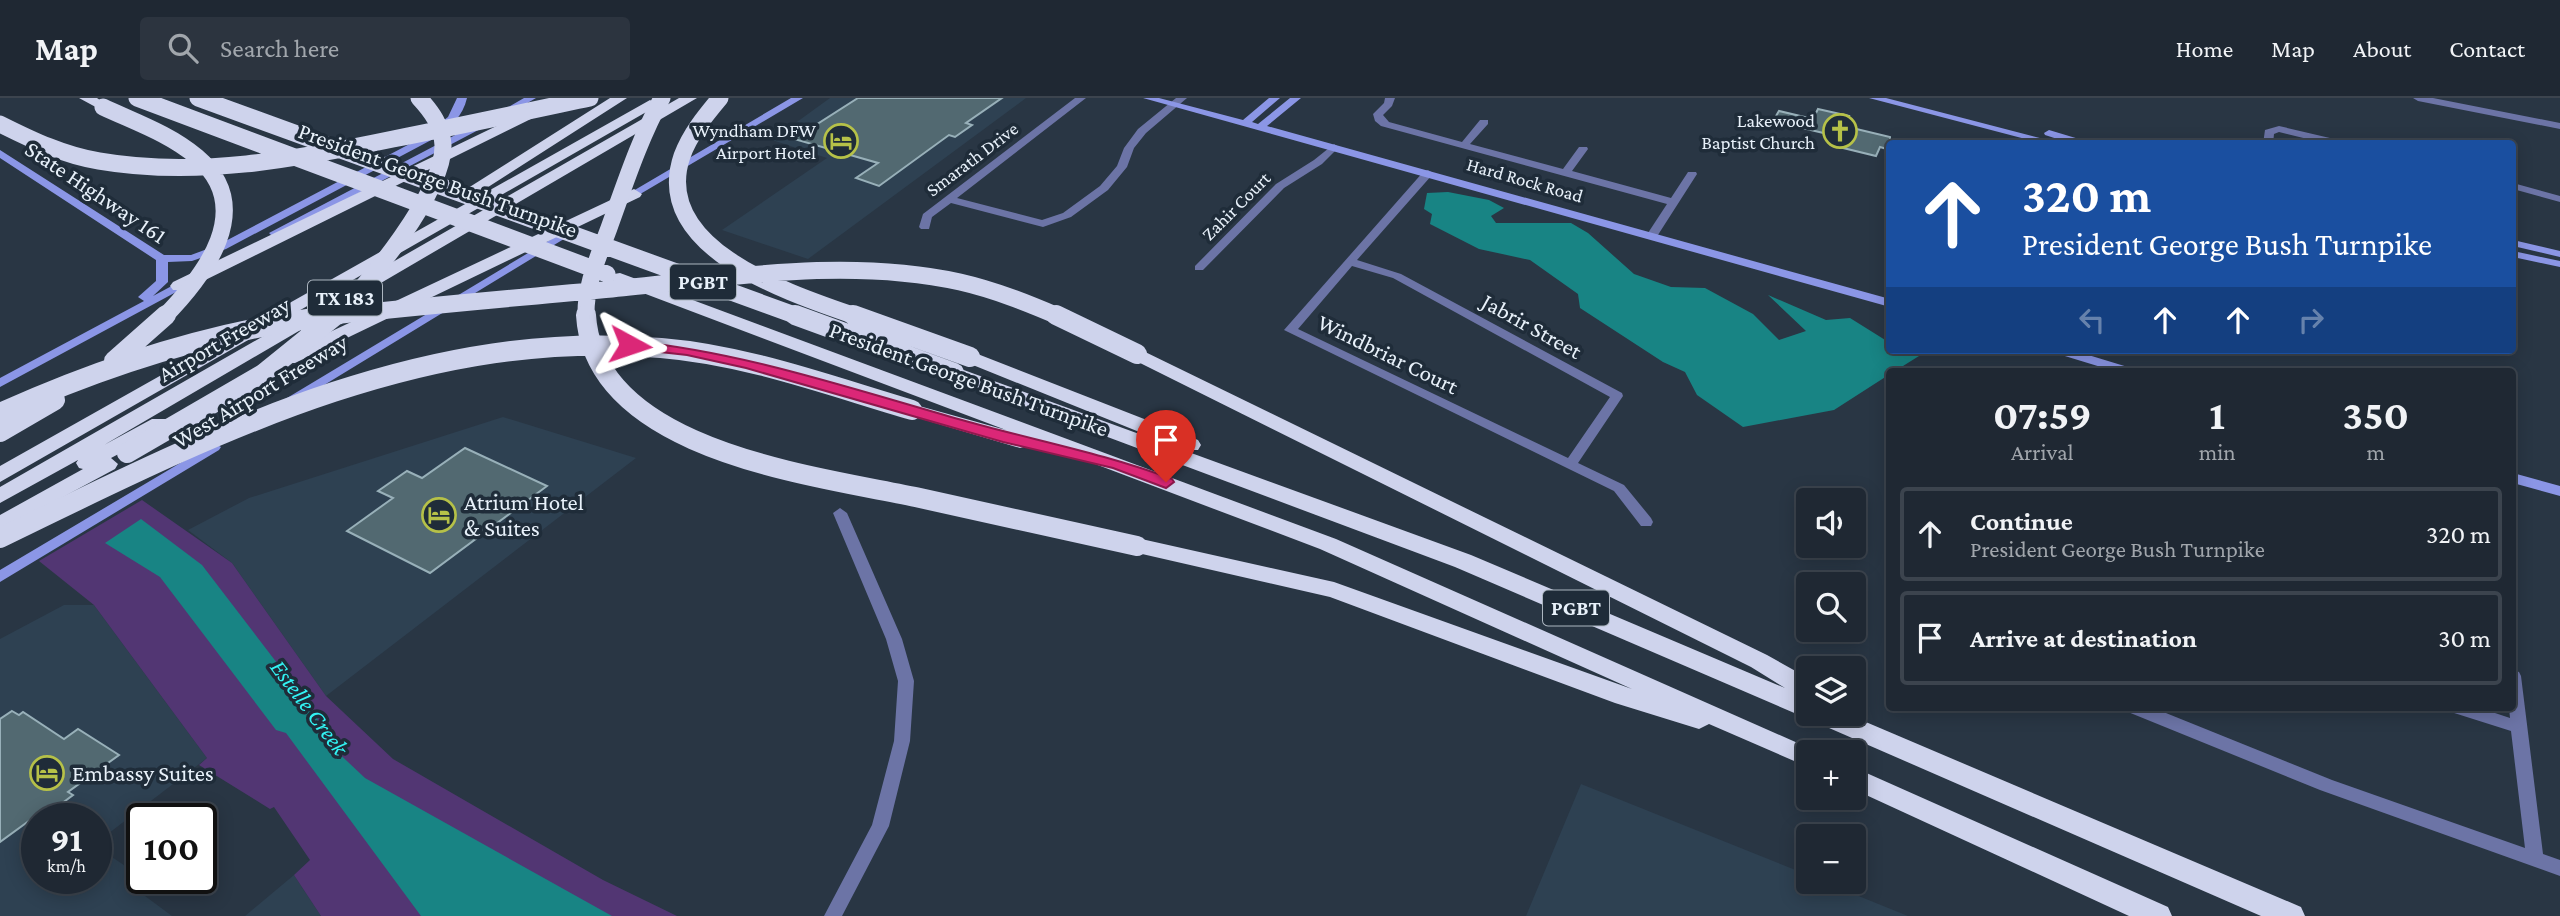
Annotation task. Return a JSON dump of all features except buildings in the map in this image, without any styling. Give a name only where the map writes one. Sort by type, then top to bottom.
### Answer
[{"type":"highway","points":[[0,432],[71,391],[143,338],[192,287],[210,261],[219,241],[224,204],[217,180],[208,168],[177,145],[86,98]]},
{"type":"highway","name":"President George Bush Turnpike","points":[[137,98],[1117,464],[1381,566],[1796,752]]},
{"type":"highway","name":"President George Bush Turnpike","points":[[198,98],[1343,515],[1514,582],[1796,703]]},
{"type":"highway","points":[[0,524],[244,386],[298,348],[338,313],[400,234],[438,179],[445,150],[443,138],[435,117],[419,98]]},
{"type":"highway","points":[[179,286],[563,98]]},
{"type":"highway","points":[[0,124],[36,145],[73,157],[120,164],[199,166],[284,159],[329,152],[590,98]]},
{"type":"highway","points":[[428,220],[508,166],[620,98]]},
{"type":"highway","name":"Airport Freeway","points":[[0,463],[645,98]]},
{"type":"highway","points":[[0,475],[662,98]]},
{"type":"highway","points":[[662,98],[645,129],[592,277],[586,300],[586,326],[597,359],[621,391],[637,406],[675,431],[743,458],[1334,590],[1623,696],[1775,742]]},
{"type":"highway","points":[[0,483],[673,98]]},
{"type":"highway","name":"Airport Freeway","points":[[0,496],[690,98]]},
{"type":"highway","points":[[720,98],[698,124],[680,164],[678,181],[683,206],[692,227],[704,242],[746,273],[776,288],[970,357],[1246,466],[1343,515]]},
{"type":"highway","points":[[0,508],[241,381],[634,194]]},
{"type":"highway","points":[[0,413],[116,365],[197,341],[268,325],[362,313],[804,271],[890,272],[936,277],[982,287],[1030,303],[1759,661],[1796,683]]},
{"type":"highway","points":[[0,538],[273,412],[389,374],[496,352],[598,345],[687,351],[748,364],[1009,438],[1117,464]]},
{"type":"highway","points":[[1850,726],[2291,916]]},
{"type":"highway","points":[[1864,726],[1903,749]]},
{"type":"highway","points":[[1866,783],[2158,916]]},
{"type":"highway","points":[[2261,903],[2305,916]]},
{"type":"main road","points":[[162,259],[192,258],[222,247],[418,144],[446,125],[462,103],[462,98]]},
{"type":"main road","points":[[0,383],[530,98]]},
{"type":"main road","name":"West Airport Freeway","points":[[0,577],[439,308],[798,98]]},
{"type":"main road","name":"Hard Rock Road","points":[[1148,98],[1178,101],[1245,123],[1886,302]]},
{"type":"main road","points":[[1245,123],[1275,98]]},
{"type":"main road","points":[[1260,127],[1296,98]]},
{"type":"main road","points":[[1874,98],[2042,140]]},
{"type":"main road","points":[[1908,98],[2008,121],[2072,140]]},
{"type":"main road","points":[[1280,111],[1285,123],[1301,138]]},
{"type":"main road","name":"State Highway 161","points":[[0,153],[162,259],[163,277],[155,289],[32,366]]},
{"type":"main road","points":[[2516,244],[2560,254]]},
{"type":"main road","points":[[2516,255],[2560,264]]},
{"type":"main road","points":[[2069,354],[2100,367]]},
{"type":"main road","points":[[2516,479],[2560,491]]},
{"type":"street","name":"Smarath Drive","points":[[925,227],[927,216],[1081,98]]},
{"type":"street","points":[[1390,98],[1389,104],[1378,114],[1385,124],[1674,202]]},
{"type":"street","points":[[2418,98],[2560,127]]},
{"type":"street","points":[[948,200],[1044,224],[1067,215],[1104,188],[1122,167],[1129,148],[1142,131],[1178,101]]},
{"type":"street","points":[[1464,145],[1484,122]]},
{"type":"street","points":[[2268,140],[2269,132],[2272,130],[2296,132],[2327,140]]},
{"type":"street","name":"Zahir Court","points":[[1199,268],[1280,186],[1318,162],[1334,147]]},
{"type":"street","points":[[1566,172],[1583,149]]},
{"type":"street","name":"Windbriar Court","points":[[1428,173],[1290,330],[1619,488],[1646,522]]},
{"type":"street","points":[[1652,236],[1692,174]]},
{"type":"street","points":[[2516,187],[2560,199]]},
{"type":"street","name":"Jabrir Street","points":[[1351,262],[1406,281],[1617,396],[1570,464]]},
{"type":"street","points":[[833,916],[880,826],[902,741],[906,681],[894,639],[840,513]]},
{"type":"street","points":[[2516,702],[2535,859]]},
{"type":"street","points":[[2144,711],[2326,785],[2560,869]]},
{"type":"street","points":[[2469,711],[2519,727]]},
{"type":"shaded area","points":[[830,98],[1026,98],[808,259],[722,230],[827,158],[772,140]]},
{"type":"shaded area","points":[[503,417],[636,458],[326,696],[232,563],[188,530],[249,498]]},
{"type":"shaded area","points":[[142,500],[232,563],[326,696],[393,759],[603,880],[677,916],[321,916],[294,875],[310,860],[274,807],[270,809],[199,765],[207,758],[94,605],[39,561]]},
{"type":"shaded area","points":[[64,605],[94,605],[207,758],[148,803],[126,803],[126,820],[112,831],[112,803],[21,803],[21,894],[112,894],[112,857],[126,867],[126,894],[145,894],[172,916],[0,916],[0,639]]},
{"type":"shaded area","points":[[1581,784],[1796,870],[1796,894],[1854,894],[1908,916],[1526,916]]},
{"type":"shaded area","points":[[294,875],[321,916],[245,916]]},
{"type":"water","points":[[1448,192],[1489,200],[1504,208],[1491,216],[1496,223],[1571,223],[1588,233],[1634,274],[1671,287],[1705,288],[1753,314],[1779,340],[1806,331],[1768,295],[1826,320],[1850,318],[1886,340],[1886,354],[1922,354],[1900,368],[1886,368],[1886,377],[1834,410],[1743,427],[1697,395],[1685,372],[1663,362],[1580,308],[1578,294],[1530,260],[1479,249],[1430,224],[1432,214],[1424,209],[1427,193]]},
{"type":"water","name":"Estelle Creek","points":[[141,519],[202,565],[313,710],[331,746],[365,778],[612,916],[421,916],[286,733],[276,730],[160,577],[105,543]]},
{"type":"place","name":"Lakewood Baptist Church","points":[[1840,131]]},
{"type":"place","name":"Wyndham DFW Airport Hotel","points":[[841,141]]},
{"type":"place","name":"Atrium Hotel & Suites","points":[[439,515]]},
{"type":"place","name":"Embassy Suites","points":[[47,773]]},
{"type":"route","points":[[630,345],[717,356],[1009,438],[1117,464],[1166,482]]}]
